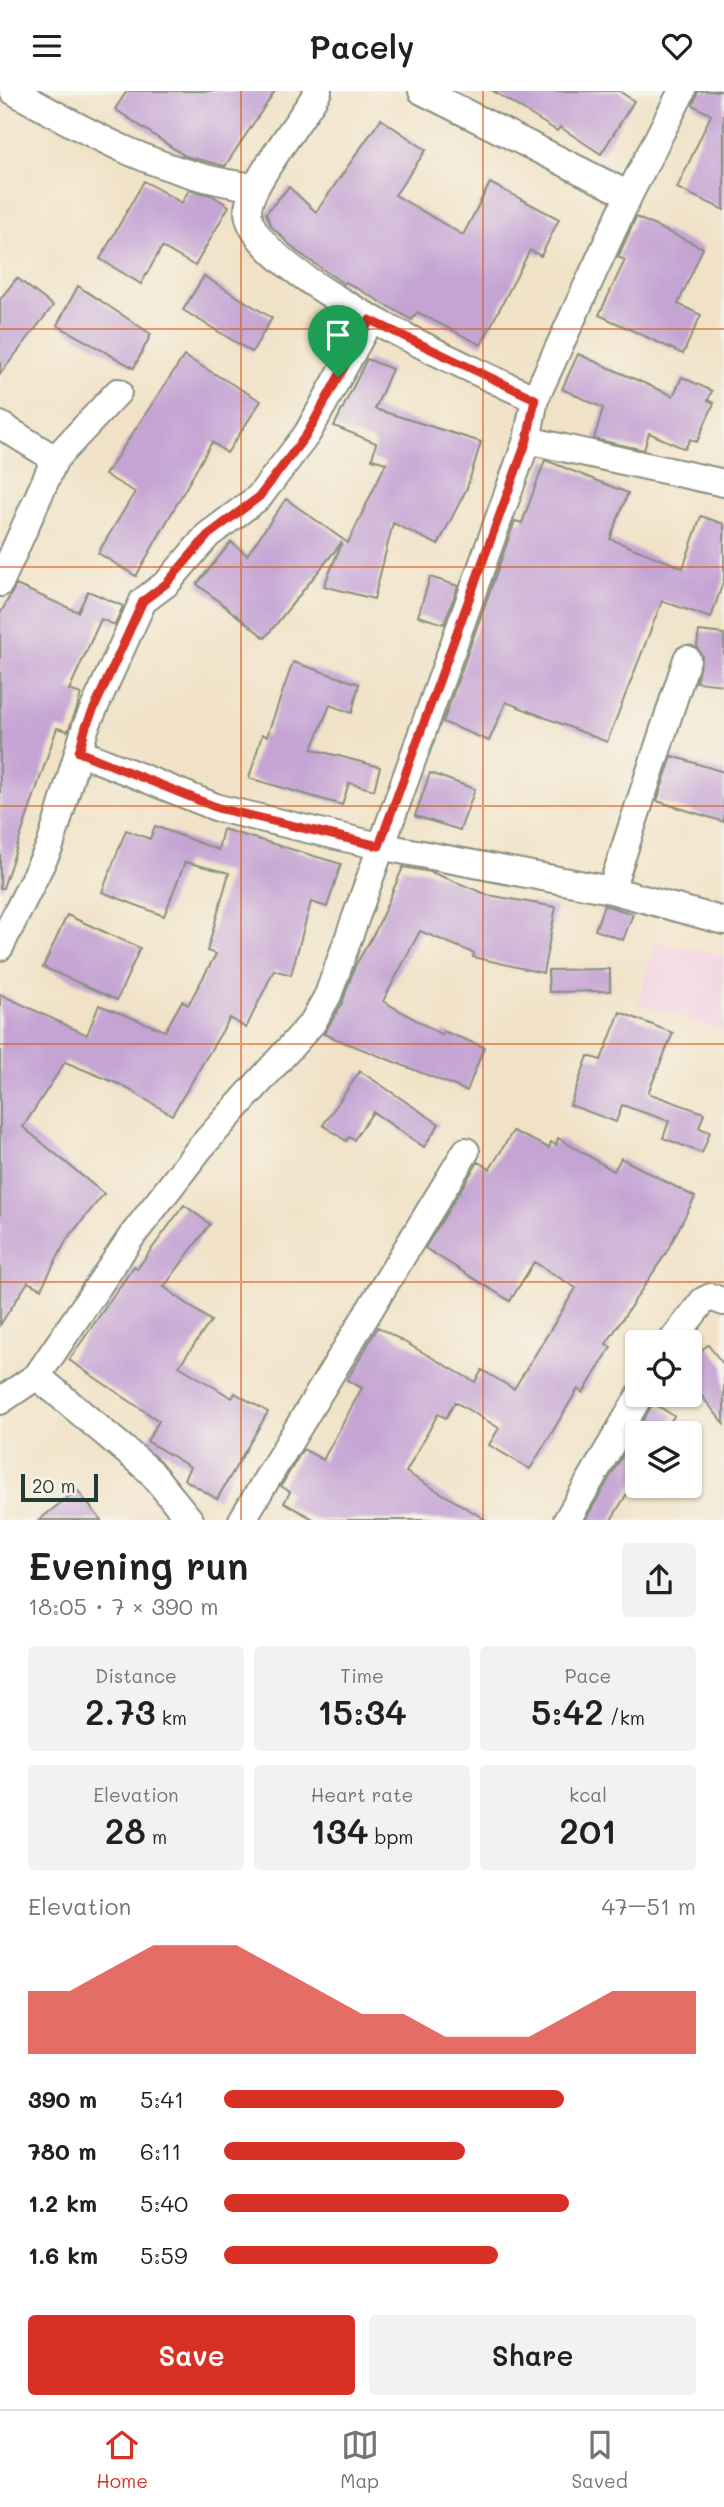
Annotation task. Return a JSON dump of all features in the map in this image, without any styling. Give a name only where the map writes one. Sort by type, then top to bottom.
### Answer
[{"type":"street","points":[[13,91],[157,165],[224,184],[255,187]]},
{"type":"street","points":[[318,91],[255,187],[248,209],[251,229],[271,253],[370,320],[535,399]]},
{"type":"street","points":[[422,91],[629,195]]},
{"type":"street","points":[[0,1401],[37,1376],[92,1291],[200,1148],[313,1022],[340,966],[379,846],[527,440],[535,399],[629,195],[682,91]]},
{"type":"street","points":[[0,947],[50,846],[86,726],[143,601],[167,583],[208,535],[259,497],[307,434],[370,320]]},
{"type":"street","points":[[0,583],[55,459],[118,392]]},
{"type":"street","points":[[0,425],[55,459]]},
{"type":"street","points":[[527,440],[724,483]]},
{"type":"street","points":[[611,890],[687,659]]},
{"type":"street","points":[[79,752],[218,808],[379,846],[611,890],[724,921]]},
{"type":"street","points":[[242,1520],[466,1151]]},
{"type":"street","points":[[680,1330],[703,1301],[711,1297],[724,1303]]},
{"type":"street","points":[[37,1376],[150,1471],[190,1520]]},
{"type":"street","points":[[566,1520],[633,1407]]},
{"type":"shaded area","points":[[655,941],[724,956],[724,1030],[638,1004]]},
{"type":"building","points":[[127,91],[275,91],[225,166],[185,156],[115,109]]},
{"type":"building","points":[[493,91],[619,91],[634,101],[601,154],[560,127],[557,131]]},
{"type":"building","points":[[698,91],[724,91],[724,210],[677,188],[711,115],[693,105]]},
{"type":"building","points":[[381,119],[426,150],[395,195],[463,235],[490,183],[559,219],[541,256],[530,250],[481,345],[417,312],[412,320],[346,282],[344,284],[295,250],[271,226],[266,213],[289,187],[316,212]]},
{"type":"building","points":[[144,181],[182,203],[189,190],[211,195],[229,206],[195,266],[162,247],[141,284],[100,259]]},
{"type":"building","points":[[636,217],[703,248],[678,304],[701,315],[683,354],[599,315],[625,260],[618,257]]},
{"type":"building","points":[[204,276],[272,318],[252,352],[183,310]]},
{"type":"building","points":[[17,278],[53,306],[0,374],[0,299]]},
{"type":"building","points":[[78,286],[151,334],[134,368],[57,325]]},
{"type":"building","points":[[578,354],[673,396],[682,377],[712,391],[708,400],[714,403],[697,442],[690,439],[685,449],[649,433],[644,450],[594,439],[603,408],[562,389]]},
{"type":"building","points":[[184,356],[261,401],[227,453],[212,442],[136,576],[98,553],[135,492],[105,475]]},
{"type":"building","points":[[367,359],[392,369],[375,409],[481,442],[467,488],[438,545],[393,523],[374,599],[324,586],[342,542],[265,638],[197,584],[231,542],[247,555],[286,499],[348,543],[386,463],[372,459],[376,443],[334,426]]},
{"type":"building","points":[[545,460],[628,493],[610,539],[683,568],[701,516],[724,524],[724,579],[711,618],[662,601],[607,742],[506,702],[489,741],[443,722],[515,521],[522,523]]},
{"type":"building","points":[[430,577],[458,586],[444,624],[418,616]]},
{"type":"building","points":[[16,585],[78,612],[88,591],[123,606],[115,625],[101,619],[69,690],[81,694],[77,708],[68,731],[57,728],[3,888],[0,888],[0,614]]},
{"type":"building","points":[[699,631],[724,634],[724,685],[696,682],[702,656],[697,647]]},
{"type":"building","points":[[293,662],[359,684],[352,713],[330,705],[312,749],[380,767],[374,790],[349,783],[342,805],[249,778],[262,735],[267,736]]},
{"type":"building","points":[[672,756],[724,772],[724,822],[657,801]]},
{"type":"building","points":[[430,773],[475,789],[460,830],[415,816]]},
{"type":"building","points":[[155,826],[218,850],[223,829],[341,864],[327,907],[311,902],[291,975],[274,970],[246,1028],[230,1018],[172,1115],[121,1085],[65,1062],[23,1127],[104,1194],[67,1239],[41,1289],[28,1282],[0,1325],[0,994],[87,1035],[99,1005],[165,1031],[182,1001],[188,1005],[216,954],[207,951],[229,873],[185,862],[164,916],[102,892],[126,830],[150,839]]},
{"type":"building","points":[[403,867],[431,872],[488,895],[556,907],[543,973],[473,957],[474,953],[420,931],[383,1001],[442,1035],[443,1031],[484,1047],[467,1091],[324,1034],[342,1003],[355,966],[376,930]]},
{"type":"building","points":[[604,905],[633,914],[623,940],[595,930]]},
{"type":"building","points":[[67,915],[140,948],[117,1000],[43,967]]},
{"type":"building","points":[[610,969],[610,991],[549,992],[548,970]]},
{"type":"building","points":[[620,1012],[673,1033],[648,1093],[704,1113],[699,1128],[710,1132],[702,1153],[663,1138],[669,1121],[622,1105],[616,1122],[570,1105],[588,1056],[601,1060]]},
{"type":"building","points":[[360,1071],[439,1124],[424,1147],[373,1112],[354,1140],[349,1137],[346,1141],[323,1125]]},
{"type":"building","points":[[513,1131],[549,1148],[551,1142],[556,1145],[558,1138],[614,1171],[621,1158],[695,1197],[666,1253],[606,1344],[611,1347],[583,1393],[578,1389],[530,1469],[489,1445],[499,1428],[455,1402],[446,1418],[438,1414],[406,1472],[486,1520],[315,1520],[284,1503],[290,1492],[281,1486],[303,1449],[323,1460],[362,1388],[347,1380],[378,1327],[475,1382],[482,1370],[514,1389],[576,1288],[534,1262],[510,1301],[425,1248],[478,1162],[490,1169]]},
{"type":"building","points":[[184,1205],[210,1224],[164,1287],[211,1321],[179,1366],[232,1398],[235,1393],[268,1412],[217,1499],[184,1479],[190,1467],[147,1441],[159,1421],[69,1360],[134,1266],[137,1269]]},
{"type":"building","points":[[708,1345],[724,1365],[724,1424],[702,1396],[702,1350]]},
{"type":"building","points":[[651,1407],[659,1407],[674,1416],[671,1421],[643,1421]]},
{"type":"building","points":[[625,1451],[625,1497],[611,1520],[585,1520]]},
{"type":"building","points":[[77,1490],[101,1520],[39,1520]]},
{"type":"route","points":[[370,320],[535,399],[527,440],[379,846],[218,808],[79,752],[86,726],[143,601],[167,583],[208,535],[259,497],[307,434],[338,377],[370,320]]}]
